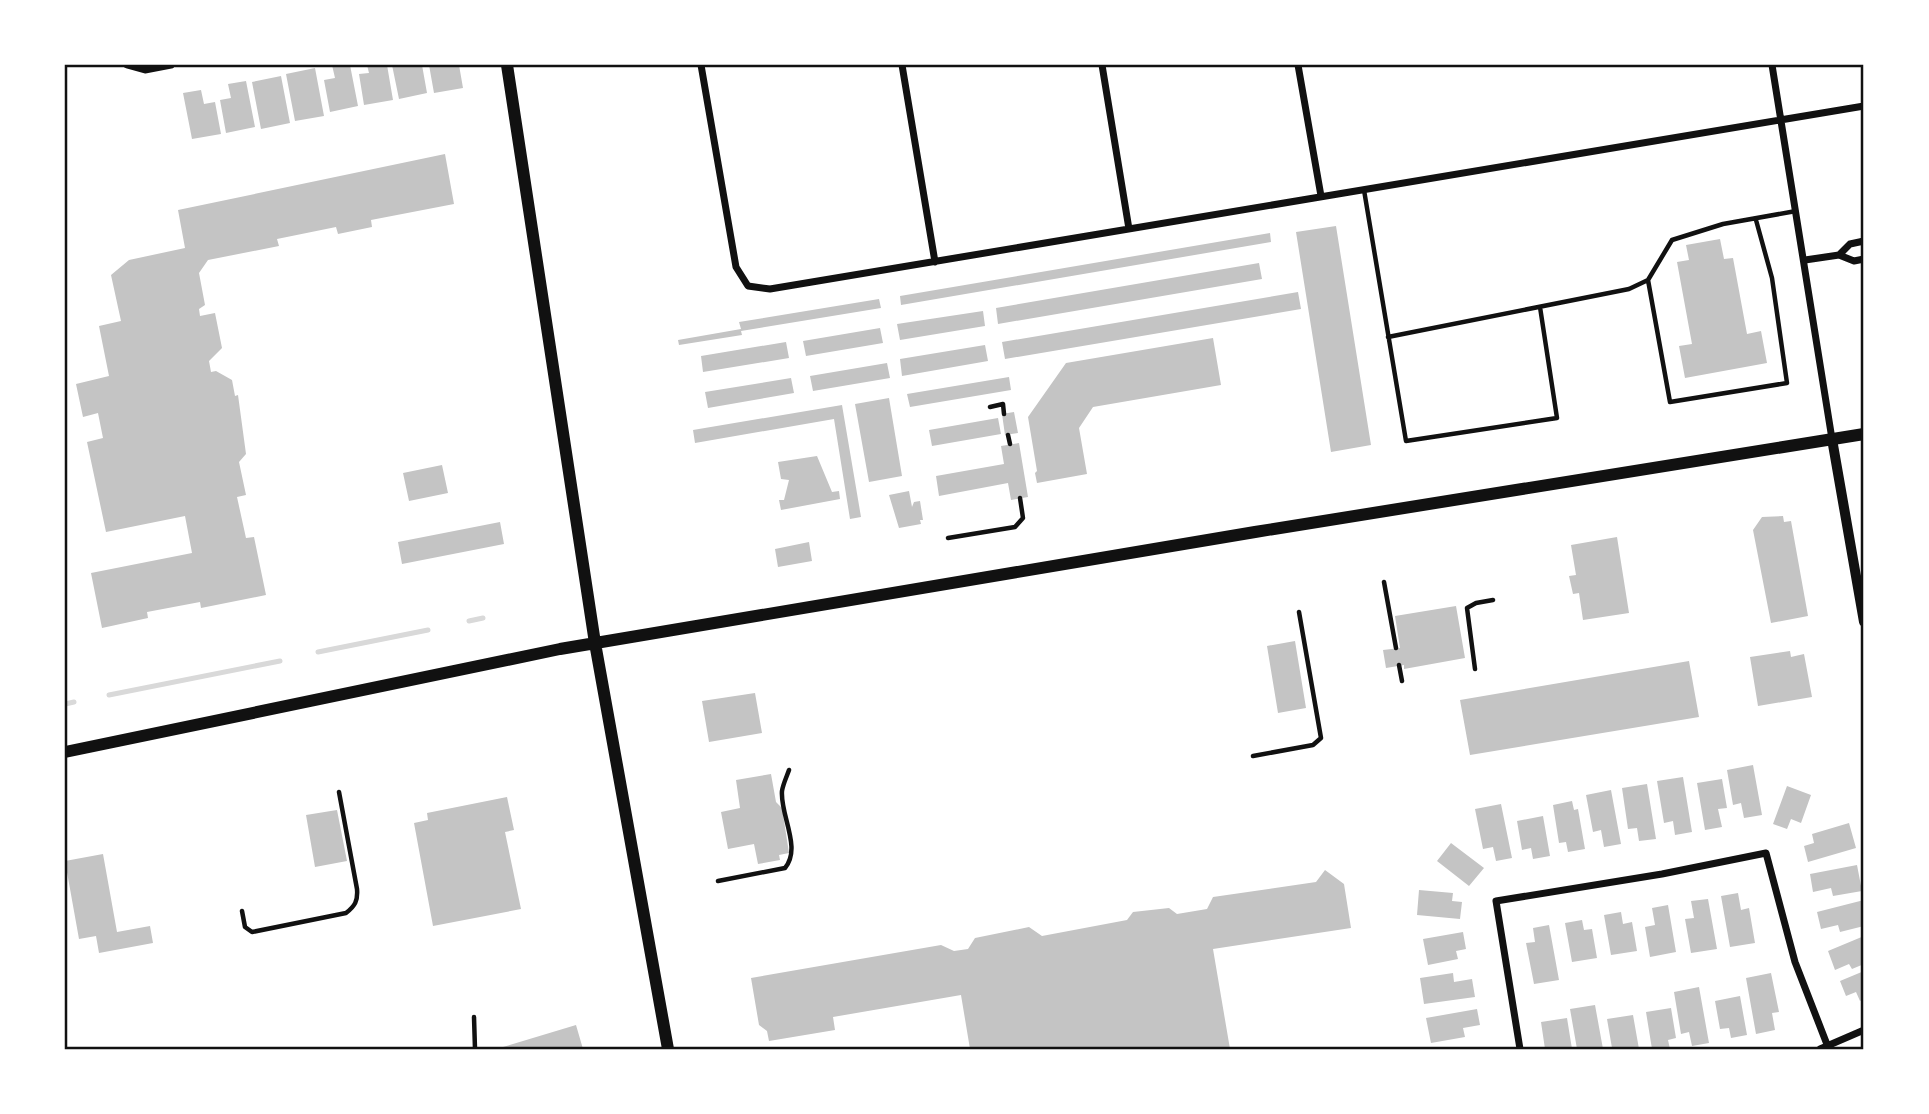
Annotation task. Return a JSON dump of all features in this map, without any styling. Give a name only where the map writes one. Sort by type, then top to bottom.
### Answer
[{"type":"main road","points":[[507,65],[595,643],[668,1049]]},
{"type":"main road","points":[[65,752],[595,643],[1266,530],[1864,434]]},
{"type":"street","points":[[128,66],[145,70],[171,65]]},
{"type":"street","points":[[701,65],[736,267],[748,286],[771,289],[1864,106]]},
{"type":"street","points":[[902,65],[935,262]]},
{"type":"street","points":[[1102,65],[1129,229]]},
{"type":"street","points":[[1298,65],[1321,196]]},
{"type":"street","points":[[1772,65],[1864,622]]},
{"type":"street","points":[[1839,255],[1850,244],[1864,244]]},
{"type":"street","points":[[1805,260],[1839,255],[1854,261],[1864,259]]},
{"type":"street","points":[[1520,1049],[1496,901],[1662,874],[1766,853],[1795,962],[1824,1048],[1864,1030]]},
{"type":"lane","points":[[1364,189],[1406,441],[1557,418],[1540,307]]},
{"type":"lane","points":[[1388,337],[1629,289],[1648,280],[1672,240],[1723,224],[1797,211]]},
{"type":"lane","points":[[1648,280],[1670,402],[1787,383],[1772,278],[1756,220]]},
{"type":"lane","points":[[990,407],[1003,404],[1004,414]]},
{"type":"lane","points":[[1008,435],[1010,444]]},
{"type":"lane","points":[[948,538],[1015,527],[1023,519],[1020,498]]},
{"type":"lane","points":[[1384,582],[1396,648]]},
{"type":"lane","points":[[1475,669],[1467,608],[1476,603],[1493,600]]},
{"type":"lane","points":[[1253,755],[1313,745],[1321,738],[1299,612]]},
{"type":"lane","points":[[1399,666],[1402,681]]},
{"type":"lane","points":[[718,881],[785,868],[790,863],[791,851],[782,792],[789,769]]},
{"type":"lane","points":[[242,911],[245,928],[251,932],[346,913],[353,907],[358,899],[357,890],[339,792]]},
{"type":"lane","points":[[474,1017],[475,1049]]},
{"type":"building","points":[[332,65],[350,65],[358,106],[330,112],[324,80],[335,78]]},
{"type":"building","points":[[367,65],[387,65],[393,100],[364,105],[359,74],[369,73]]},
{"type":"building","points":[[392,65],[422,65],[427,93],[399,99]]},
{"type":"building","points":[[429,65],[459,65],[463,88],[434,93]]},
{"type":"building","points":[[315,68],[324,116],[295,121],[286,74]]},
{"type":"building","points":[[281,76],[290,123],[261,129],[252,82]]},
{"type":"building","points":[[246,81],[255,127],[226,133],[220,100],[231,98],[228,84]]},
{"type":"building","points":[[201,90],[204,104],[215,102],[221,134],[192,139],[183,93]]},
{"type":"building","points":[[445,154],[454,204],[371,220],[372,227],[338,234],[336,227],[277,239],[279,246],[208,260],[199,273],[205,305],[199,309],[200,316],[215,313],[222,348],[209,361],[211,372],[216,371],[232,380],[235,396],[238,395],[246,454],[239,462],[246,495],[237,497],[246,538],[254,537],[266,595],[201,608],[200,602],[147,612],[148,618],[102,628],[91,573],[192,553],[185,516],[106,532],[87,442],[103,438],[98,413],[83,417],[76,384],[109,376],[99,326],[121,321],[111,275],[129,260],[185,248],[178,210]]},
{"type":"building","points":[[1336,226],[1371,445],[1331,452],[1296,232]]},
{"type":"building","points":[[1270,233],[1271,242],[901,305],[900,296]]},
{"type":"building","points":[[1720,239],[1724,259],[1733,258],[1747,334],[1761,331],[1767,363],[1685,378],[1679,346],[1692,344],[1677,262],[1689,260],[1686,245]]},
{"type":"building","points":[[1259,263],[1262,279],[998,324],[996,308]]},
{"type":"building","points":[[1298,292],[1301,309],[1005,359],[1002,342]]},
{"type":"building","points":[[879,299],[881,308],[741,331],[742,335],[679,345],[678,340],[741,329],[739,322]]},
{"type":"building","points":[[983,311],[985,326],[900,340],[897,324]]},
{"type":"building","points":[[880,328],[883,343],[806,356],[803,341]]},
{"type":"building","points":[[1213,338],[1221,385],[1093,407],[1079,428],[1087,474],[1037,483],[1028,417],[1066,363]]},
{"type":"building","points":[[786,342],[789,358],[703,372],[701,356]]},
{"type":"building","points":[[985,345],[988,361],[902,376],[900,359]]},
{"type":"building","points":[[887,363],[890,378],[813,391],[810,376]]},
{"type":"building","points":[[1009,377],[1011,390],[910,407],[907,394]]},
{"type":"building","points":[[791,378],[794,393],[708,408],[705,392]]},
{"type":"building","points":[[889,398],[902,476],[869,482],[855,404]]},
{"type":"building","points":[[842,405],[861,517],[850,519],[834,419],[695,443],[693,430]]},
{"type":"building","points":[[1014,412],[1018,433],[1005,435],[1002,414]]},
{"type":"building","points":[[998,418],[1001,434],[932,446],[929,430]]},
{"type":"building","points":[[1019,443],[1028,497],[1011,500],[1008,483],[939,496],[936,476],[1004,464],[1001,446]]},
{"type":"building","points":[[817,456],[832,492],[839,491],[840,499],[781,510],[779,500],[784,500],[789,480],[781,479],[778,462]]},
{"type":"building","points":[[442,465],[448,493],[409,501],[403,473]]},
{"type":"building","points":[[909,491],[912,507],[914,502],[920,501],[923,520],[920,520],[921,524],[899,528],[889,495]]},
{"type":"building","points":[[1783,516],[1784,522],[1791,521],[1808,616],[1771,623],[1753,530],[1762,517]]},
{"type":"building","points":[[500,522],[504,544],[402,564],[398,542]]},
{"type":"building","points":[[1617,537],[1629,613],[1583,620],[1579,593],[1573,594],[1569,576],[1576,575],[1571,545]]},
{"type":"building","points":[[809,542],[812,561],[778,567],[775,549]]},
{"type":"building","points":[[1456,606],[1465,658],[1404,669],[1404,665],[1386,668],[1383,650],[1400,648],[1395,616]]},
{"type":"building","points":[[1295,641],[1306,708],[1278,713],[1267,646]]},
{"type":"building","points":[[1790,651],[1791,657],[1804,654],[1812,697],[1758,706],[1750,657]]},
{"type":"building","points":[[1689,661],[1699,717],[1470,755],[1460,700]]},
{"type":"building","points":[[755,693],[762,733],[709,742],[702,701]]},
{"type":"building","points":[[1753,765],[1762,815],[1744,818],[1741,803],[1733,805],[1727,770]]},
{"type":"building","points":[[771,774],[776,802],[782,808],[789,853],[779,855],[780,860],[758,864],[754,844],[728,849],[721,812],[740,808],[736,780]]},
{"type":"building","points":[[1683,777],[1692,832],[1675,835],[1673,821],[1664,823],[1657,781]]},
{"type":"building","points":[[1722,779],[1727,808],[1718,809],[1722,827],[1705,830],[1697,783]]},
{"type":"building","points":[[1647,784],[1656,839],[1639,841],[1637,828],[1628,829],[1622,788]]},
{"type":"building","points":[[1787,786],[1811,795],[1801,823],[1791,819],[1787,829],[1773,824]]},
{"type":"building","points":[[1611,790],[1621,844],[1604,847],[1601,830],[1593,832],[1586,795]]},
{"type":"building","points":[[507,797],[514,830],[505,832],[521,909],[433,926],[414,823],[428,820],[427,813]]},
{"type":"building","points":[[1572,801],[1574,810],[1578,809],[1585,849],[1568,852],[1566,842],[1559,843],[1553,805]]},
{"type":"building","points":[[1501,804],[1512,858],[1496,861],[1493,847],[1483,849],[1475,809]]},
{"type":"building","points":[[337,810],[347,861],[315,867],[306,815]]},
{"type":"building","points":[[1543,816],[1550,856],[1533,859],[1531,848],[1522,850],[1517,821]]},
{"type":"building","points":[[1849,823],[1856,848],[1808,862],[1804,846],[1814,843],[1812,834]]},
{"type":"building","points":[[1451,843],[1484,868],[1469,886],[1437,861]]},
{"type":"building","points":[[103,854],[117,932],[150,926],[153,943],[99,953],[96,936],[79,939],[65,861]]},
{"type":"building","points":[[1857,865],[1862,891],[1833,896],[1831,888],[1813,892],[1810,874]]},
{"type":"building","points":[[1325,870],[1344,884],[1351,928],[1213,949],[1230,1049],[970,1049],[961,995],[833,1017],[835,1030],[769,1041],[767,1031],[759,1025],[751,978],[941,945],[954,951],[968,949],[975,938],[1029,927],[1042,936],[1127,920],[1133,912],[1169,908],[1177,914],[1207,909],[1213,897],[1316,882]]},
{"type":"building","points":[[1419,890],[1453,893],[1452,901],[1462,902],[1460,919],[1417,915]]},
{"type":"building","points":[[1738,893],[1741,910],[1749,908],[1755,943],[1730,947],[1721,896]]},
{"type":"building","points":[[1708,899],[1717,949],[1691,953],[1685,919],[1694,918],[1691,901]]},
{"type":"building","points":[[1864,900],[1864,926],[1840,932],[1838,925],[1821,929],[1817,912]]},
{"type":"building","points":[[1668,905],[1676,952],[1650,957],[1645,927],[1655,925],[1652,908]]},
{"type":"building","points":[[1621,912],[1623,924],[1632,922],[1637,951],[1611,955],[1604,915]]},
{"type":"building","points":[[1582,920],[1584,930],[1592,929],[1597,958],[1572,962],[1565,923]]},
{"type":"building","points":[[1549,925],[1559,980],[1534,984],[1526,943],[1535,942],[1533,928]]},
{"type":"building","points":[[1463,932],[1466,949],[1456,951],[1458,959],[1428,965],[1423,939]]},
{"type":"building","points":[[1864,936],[1864,964],[1852,969],[1849,964],[1835,970],[1828,951]]},
{"type":"building","points":[[1864,971],[1864,999],[1860,1001],[1856,992],[1846,996],[1840,981]]},
{"type":"building","points":[[1453,973],[1454,982],[1472,979],[1475,997],[1424,1004],[1420,978]]},
{"type":"building","points":[[1771,973],[1779,1012],[1772,1013],[1775,1030],[1756,1034],[1746,978]]},
{"type":"building","points":[[1699,987],[1709,1043],[1692,1046],[1689,1032],[1681,1034],[1674,992]]},
{"type":"building","points":[[1740,996],[1747,1035],[1731,1038],[1729,1028],[1720,1029],[1715,1001]]},
{"type":"building","points":[[1595,1005],[1603,1049],[1577,1049],[1570,1009]]},
{"type":"building","points":[[1671,1008],[1676,1038],[1668,1040],[1670,1049],[1652,1049],[1646,1012]]},
{"type":"building","points":[[1477,1009],[1480,1025],[1463,1028],[1465,1037],[1431,1043],[1426,1018]]},
{"type":"building","points":[[1633,1015],[1639,1049],[1612,1048],[1607,1019]]},
{"type":"building","points":[[1567,1018],[1572,1049],[1545,1049],[1541,1022]]},
{"type":"building","points":[[576,1025],[583,1049],[503,1047]]},
{"type":"waterway","points":[[469,621],[483,618]]},
{"type":"waterway","points":[[318,652],[428,630]]},
{"type":"waterway","points":[[109,695],[280,661]]},
{"type":"waterway","points":[[65,704],[74,702]]}]
